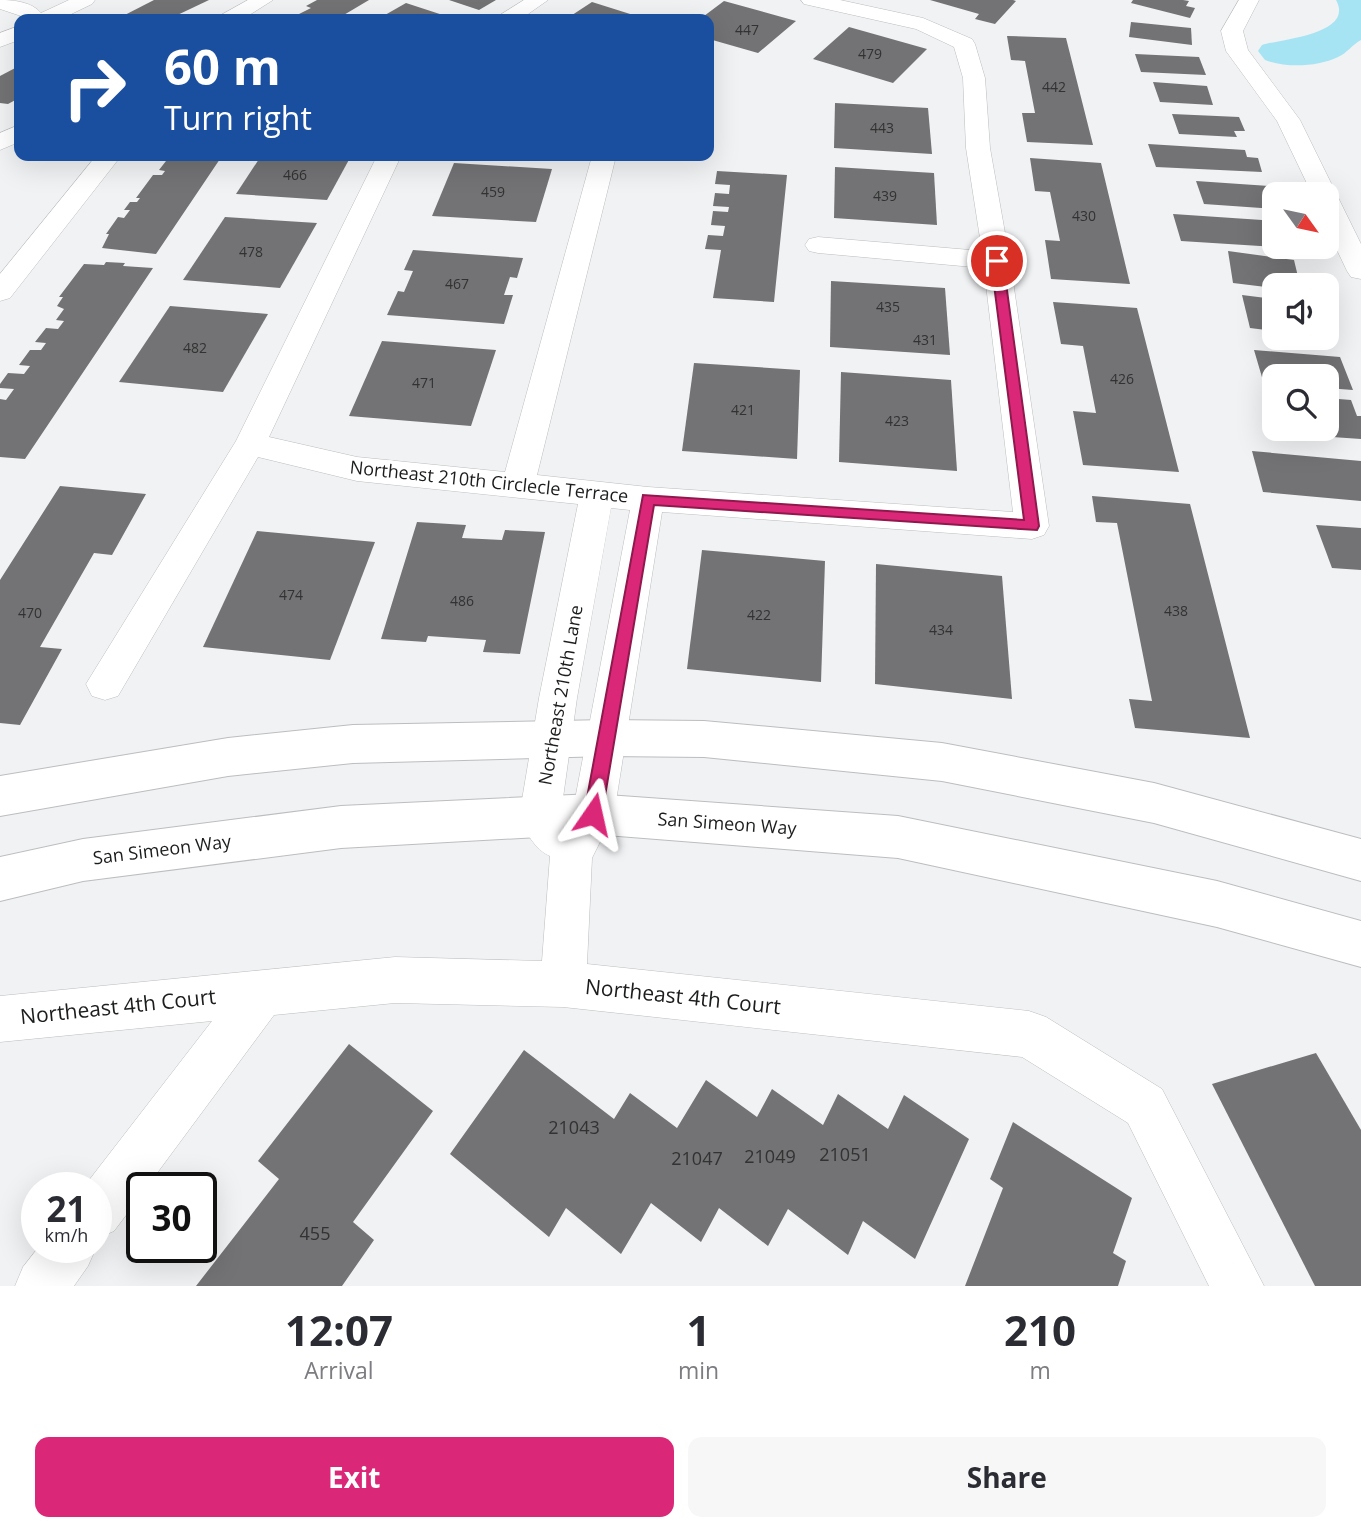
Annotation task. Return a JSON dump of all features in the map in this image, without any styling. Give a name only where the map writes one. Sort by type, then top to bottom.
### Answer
[{"type":"street","points":[[56,14],[85,0]]},
{"type":"street","points":[[237,14],[263,0]]},
{"type":"street","points":[[515,14],[538,0]]},
{"type":"street","name":"Northeast 210th Circlecle Terrace","points":[[250,444],[357,469],[648,499],[1032,526],[997,261],[978,148],[974,78],[964,44],[923,24],[811,0]]},
{"type":"street","points":[[1249,0],[1232,31],[1237,51],[1288,120],[1318,182]]},
{"type":"street","points":[[0,2],[31,14]]},
{"type":"street","points":[[0,292],[105,161]]},
{"type":"street","points":[[105,684],[250,444],[387,161]]},
{"type":"street","points":[[518,484],[603,161]]},
{"type":"street","points":[[1339,226],[1361,271]]},
{"type":"street","points":[[818,245],[997,261]]},
{"type":"street","name":"Northeast 210th Lane","points":[[540,818],[551,740],[597,493]]},
{"type":"street","points":[[563,984],[571,856],[593,814],[648,499]]},
{"type":"street","points":[[0,796],[228,757],[339,746],[607,738],[704,739],[942,762],[1154,803],[1361,860]]},
{"type":"street","name":"San Simeon Way","points":[[0,878],[83,860],[341,827],[593,814],[898,837],[1217,904],[1361,944]]},
{"type":"street","points":[[540,818],[571,856]]},
{"type":"street","name":"Northeast 4th Court","points":[[0,1020],[395,980],[563,984],[1029,1034],[1145,1106],[1237,1286]]},
{"type":"street","points":[[112,1192],[262,993]]},
{"type":"street","points":[[41,1286],[59,1263]]},
{"type":"water","points":[[1336,0],[1361,0],[1361,40],[1341,56],[1321,63],[1292,65],[1265,60],[1258,51],[1262,45],[1326,28],[1335,21],[1339,11]]},
{"type":"building","points":[[154,0],[209,0],[180,14],[127,14]]},
{"type":"building","points":[[317,0],[369,0],[345,14],[299,14],[311,8],[306,6]]},
{"type":"building","points":[[449,0],[496,0],[479,10]]},
{"type":"building","points":[[930,0],[1016,1],[995,24],[975,19],[979,14]]},
{"type":"building","points":[[1133,0],[1183,0],[1189,1],[1186,6],[1195,8],[1190,18],[1131,3]]},
{"type":"building","points":[[724,1],[796,21],[758,53],[714,40],[714,14],[707,14]]},
{"type":"building","points":[[592,2],[630,14],[574,14]]},
{"type":"building","points":[[406,3],[440,14],[387,14]]},
{"type":"building","points":[[1131,22],[1191,28],[1192,45],[1129,37]]},
{"type":"building","points":[[849,27],[927,49],[893,83],[813,59]]},
{"type":"building","points":[[1007,36],[1066,38],[1093,145],[1027,142],[1022,113],[1035,113],[1025,61],[1011,60]]},
{"type":"building","points":[[1135,54],[1199,57],[1206,75],[1141,72]]},
{"type":"building","points":[[14,69],[14,101],[8,104],[0,103],[0,76]]},
{"type":"building","points":[[1153,82],[1207,86],[1213,105],[1160,102]]},
{"type":"building","points":[[835,103],[928,108],[932,154],[834,148]]},
{"type":"building","points":[[1172,114],[1239,117],[1245,131],[1234,131],[1237,137],[1179,134]]},
{"type":"building","points":[[1148,144],[1245,150],[1247,157],[1258,158],[1262,172],[1156,167]]},
{"type":"building","points":[[1030,158],[1101,163],[1130,284],[1051,279],[1045,240],[1060,241],[1050,192],[1035,191]]},
{"type":"building","points":[[166,161],[219,161],[156,254],[102,248],[109,234],[106,234],[118,217],[124,218],[130,210],[124,210],[130,202],[137,202],[140,198],[136,198],[153,175],[162,175],[165,171],[159,170]]},
{"type":"building","points":[[258,161],[348,161],[327,200],[236,194]]},
{"type":"building","points":[[454,163],[552,169],[536,222],[432,216]]},
{"type":"building","points":[[835,167],[934,173],[937,225],[834,218]]},
{"type":"building","points":[[717,171],[787,175],[774,302],[713,298],[721,250],[705,249],[708,235],[723,236],[725,226],[711,225],[713,211],[728,212],[729,207],[713,206],[715,193],[729,194],[730,185],[715,184]]},
{"type":"building","points":[[1196,181],[1262,186],[1262,208],[1204,204]]},
{"type":"building","points":[[1173,214],[1262,220],[1262,246],[1181,241]]},
{"type":"building","points":[[225,217],[317,223],[280,288],[183,280]]},
{"type":"building","points":[[413,250],[523,258],[517,278],[510,277],[504,295],[513,295],[504,324],[387,315],[398,291],[404,292],[413,271],[404,270]]},
{"type":"building","points":[[1228,251],[1262,256],[1262,259],[1294,260],[1297,273],[1262,273],[1262,287],[1233,283]]},
{"type":"building","points":[[106,262],[153,268],[25,459],[0,457],[0,399],[6,400],[14,389],[0,388],[0,384],[8,373],[24,374],[30,366],[19,365],[30,350],[41,350],[46,343],[35,342],[46,328],[58,329],[64,321],[56,320],[64,309],[57,306],[63,297],[59,297],[84,264],[104,265]]},
{"type":"building","points":[[831,281],[945,288],[950,355],[830,347]]},
{"type":"building","points":[[1242,295],[1262,298],[1262,330],[1250,328]]},
{"type":"building","points":[[1053,302],[1137,308],[1179,472],[1083,465],[1073,411],[1096,413],[1083,346],[1061,344]]},
{"type":"building","points":[[170,306],[268,314],[223,392],[119,382]]},
{"type":"building","points":[[382,341],[496,350],[471,426],[349,416]]},
{"type":"building","points":[[1254,350],[1340,357],[1353,390],[1339,389],[1339,364],[1262,364],[1262,377]]},
{"type":"building","points":[[694,363],[800,370],[797,459],[682,451]]},
{"type":"building","points":[[841,372],[951,380],[957,471],[839,462]]},
{"type":"building","points":[[1339,399],[1351,400],[1357,416],[1361,416],[1361,439],[1339,437]]},
{"type":"building","points":[[1252,451],[1361,461],[1361,501],[1263,492]]},
{"type":"building","points":[[60,486],[146,494],[112,555],[94,553],[40,647],[62,649],[20,725],[0,723],[0,580]]},
{"type":"building","points":[[1092,496],[1190,504],[1250,738],[1135,728],[1129,699],[1152,701],[1117,523],[1096,522]]},
{"type":"building","points":[[417,522],[466,525],[462,538],[502,540],[505,530],[545,532],[520,654],[483,652],[486,640],[428,636],[426,642],[381,639]]},
{"type":"building","points":[[1316,525],[1361,528],[1361,570],[1332,568]]},
{"type":"building","points":[[257,531],[375,542],[330,660],[203,647]]},
{"type":"building","points":[[702,550],[825,561],[821,682],[687,669]]},
{"type":"building","points":[[876,564],[1002,576],[1012,699],[875,684]]},
{"type":"building","points":[[349,1044],[433,1111],[353,1222],[374,1240],[342,1286],[196,1286],[214,1263],[217,1263],[217,1259],[279,1179],[258,1161]]},
{"type":"building","points":[[524,1050],[614,1119],[630,1093],[677,1128],[706,1080],[757,1117],[772,1089],[823,1125],[838,1094],[888,1129],[904,1095],[969,1139],[915,1259],[863,1221],[848,1255],[788,1209],[768,1246],[719,1208],[701,1242],[651,1203],[621,1254],[566,1208],[549,1237],[450,1154]]},
{"type":"building","points":[[1316,1053],[1361,1130],[1361,1286],[1315,1286],[1212,1084]]},
{"type":"building","points":[[1013,1122],[1132,1198],[1113,1253],[1126,1261],[1118,1286],[965,1286],[1003,1188],[990,1179]]},
{"type":"route","points":[[593,814],[648,499],[1032,526],[997,261]]}]
